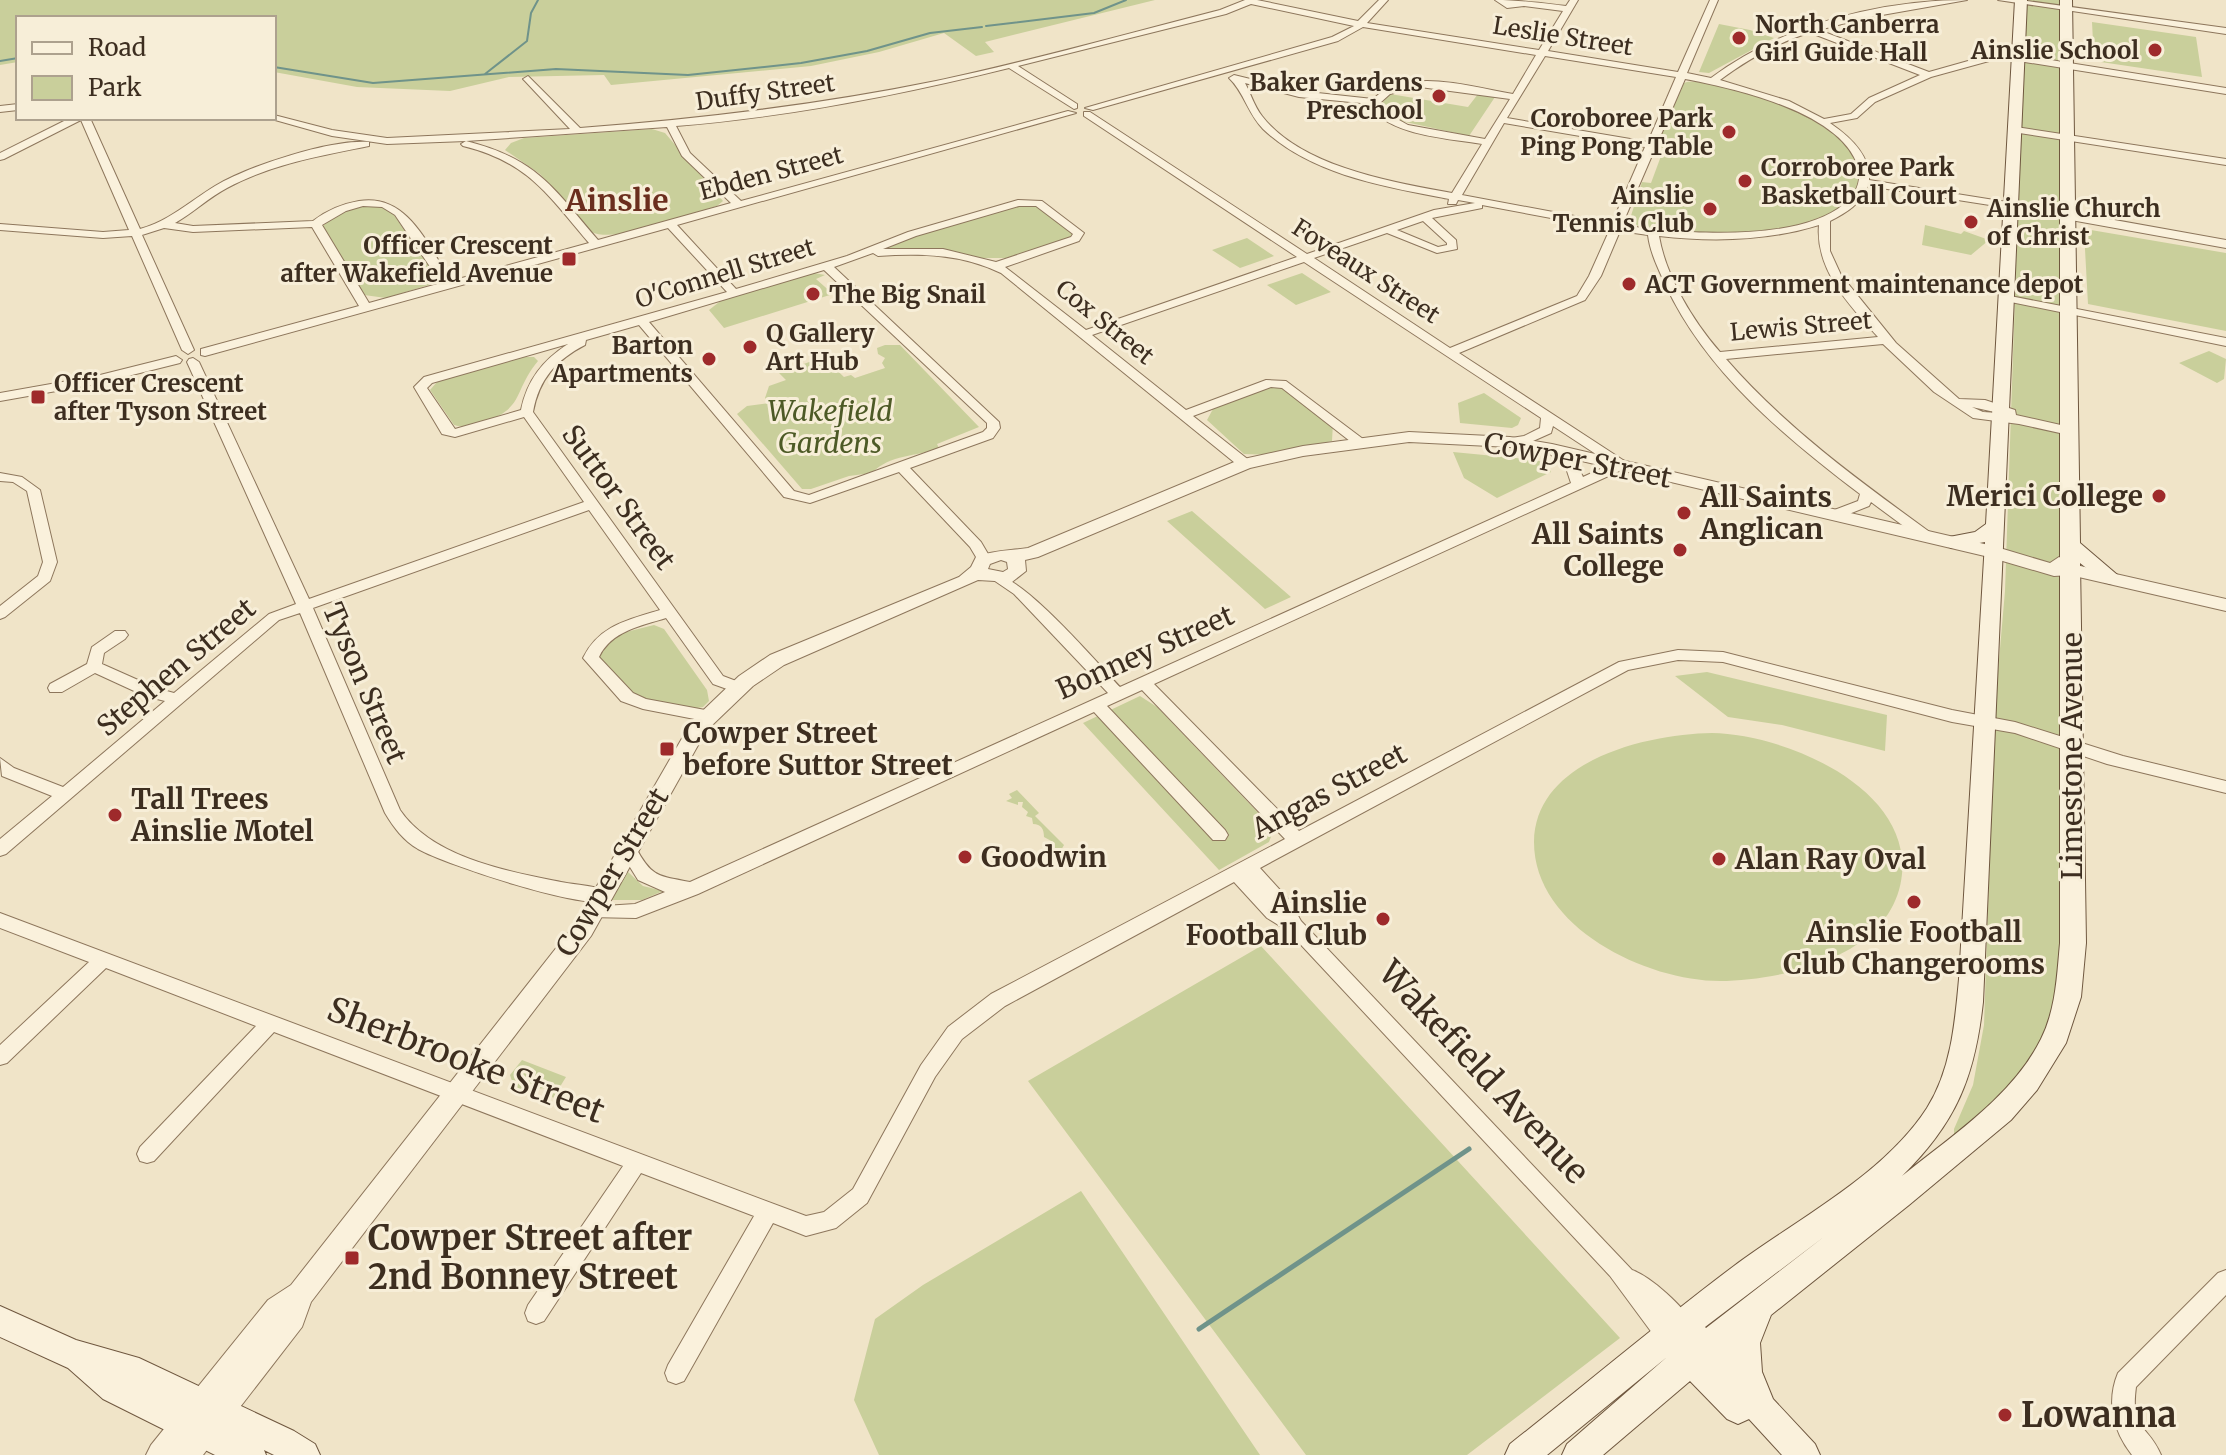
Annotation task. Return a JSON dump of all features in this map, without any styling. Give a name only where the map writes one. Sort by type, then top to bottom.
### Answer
[{"type":"main road","points":[[1578,1455],[1609,1431],[1748,1274],[1893,1167],[1932,1124],[1951,1092],[1964,1042],[1969,1001],[2021,1]]},
{"type":"main road","name":"Limestone Avenue","points":[[1687,1343],[1760,1306],[2001,1111],[2027,1082],[2053,1043],[2068,997],[2073,943],[2066,5]]},
{"type":"main road","points":[[1951,542],[1981,537],[1995,526]]},
{"type":"main road","points":[[2070,545],[2111,578]]},
{"type":"main road","points":[[1760,1306],[1743,1344],[1743,1356],[1749,1380],[1769,1420]]},
{"type":"main road","points":[[0,1321],[74,1355],[114,1388],[198,1425],[250,1455]]},
{"type":"main road","points":[[1521,1455],[1585,1404],[1687,1343]]},
{"type":"main road","name":"Wakefield Avenue","points":[[1687,1343],[1804,1455]]},
{"type":"main road","name":"Wakefield Avenue","points":[[1687,1343],[1784,1455]]},
{"type":"main road","points":[[1585,1404],[1609,1431]]},
{"type":"main road","points":[[198,1425],[283,1442],[304,1455]]},
{"type":"street","name":"Leslie Street","points":[[1252,0],[1292,13],[1712,82],[1785,103],[1846,137]]},
{"type":"street","name":"Duffy Street","points":[[276,119],[332,133],[387,141],[523,136],[670,124],[833,103],[1012,66],[1223,12],[1252,0]]},
{"type":"street","points":[[1012,66],[1073,110],[1089,111],[1322,43],[1362,24],[1384,0]]},
{"type":"street","points":[[1438,212],[1455,196],[1571,5],[1522,1],[1507,5],[1499,0]]},
{"type":"street","points":[[1450,352],[1581,298],[1595,276],[1714,0]]},
{"type":"street","points":[[1712,82],[1749,58],[1814,31],[1848,20],[1938,1],[1963,0]]},
{"type":"street","points":[[2002,0],[2066,5],[2226,31]]},
{"type":"street","points":[[1814,31],[1928,75]]},
{"type":"street","points":[[1823,122],[1839,122],[1854,116],[1872,100],[1928,75],[1986,58],[2226,91]]},
{"type":"street","points":[[1223,71],[1237,80],[1270,88],[1375,102],[1390,89],[1420,84],[1515,97]]},
{"type":"street","points":[[528,79],[578,132]]},
{"type":"street","points":[[1237,80],[1254,113],[1265,125],[1315,159],[1375,180],[1653,232],[1752,235],[1800,228],[1825,219],[1855,200],[1864,182],[1862,162],[1846,137],[1854,116]]},
{"type":"street","points":[[1246,94],[1270,88]]},
{"type":"street","points":[[1375,102],[1379,113],[1399,125],[1488,142]]},
{"type":"street","name":"Ebden Street","points":[[0,397],[96,380],[191,356],[1073,110]]},
{"type":"street","name":"Foveaux Street","points":[[1089,111],[1621,465]]},
{"type":"street","points":[[1501,120],[1649,145]]},
{"type":"street","points":[[0,157],[57,129],[84,121]]},
{"type":"street","name":"Tyson Street","points":[[84,121],[137,231],[393,813],[407,833],[428,846],[478,866],[575,893],[599,904]]},
{"type":"street","points":[[670,124],[686,154],[739,205]]},
{"type":"street","points":[[2016,129],[2226,162]]},
{"type":"street","points":[[320,152],[335,143],[332,133]]},
{"type":"street","points":[[498,153],[505,144],[523,136]]},
{"type":"street","points":[[437,139],[498,153],[520,162],[539,177],[596,244]]},
{"type":"street","points":[[0,227],[55,229],[107,237],[137,231],[164,225],[228,184],[272,166],[320,152],[387,141]]},
{"type":"street","points":[[1864,182],[2226,244]]},
{"type":"street","name":"O'Connell Street","points":[[428,380],[531,349],[642,321],[851,258],[912,234],[1031,201]]},
{"type":"street","name":"Cox Street","points":[[996,266],[1080,235],[1031,201]]},
{"type":"street","points":[[164,225],[193,229],[316,224],[333,212],[350,206],[378,204],[393,208],[448,285]]},
{"type":"street","points":[[1085,334],[1438,212],[1500,205]]},
{"type":"street","points":[[1388,230],[1437,250],[1453,247],[1452,242],[1425,217]]},
{"type":"street","points":[[1825,219],[1823,246],[1850,297],[1887,340],[1951,398],[1979,416],[2000,414],[2069,428]]},
{"type":"street","points":[[316,224],[366,308]]},
{"type":"street","points":[[670,224],[734,293]]},
{"type":"street","points":[[1653,232],[1653,243],[1670,285],[1701,337],[1718,356],[1792,432],[1867,494],[1926,536]]},
{"type":"street","points":[[912,234],[908,243],[917,251]]},
{"type":"street","name":"Cox Street","points":[[851,258],[917,251],[968,257],[996,266],[1245,464]]},
{"type":"street","points":[[642,321],[789,494],[810,499],[988,435],[994,428],[993,422],[826,265]]},
{"type":"street","points":[[2005,300],[2226,342]]},
{"type":"street","name":"Suttor Street","points":[[601,333],[572,346],[551,361],[538,375],[529,393],[527,412],[718,680],[738,688]]},
{"type":"street","name":"Lewis Street","points":[[1718,356],[1887,340]]},
{"type":"street","points":[[531,349],[551,361]]},
{"type":"street","name":"Suttor Street","points":[[428,380],[420,387],[447,431],[461,433],[527,412]]},
{"type":"street","points":[[1185,415],[1270,383],[1286,385],[1360,442]]},
{"type":"street","points":[[1510,442],[1530,440],[1540,434],[1546,430],[1548,417]]},
{"type":"street","name":"Cowper Street","points":[[161,1455],[198,1425],[292,1317],[301,1294],[599,904],[681,753],[699,726],[738,688],[777,660],[805,647],[1245,464],[1360,442],[1409,437],[1510,442],[1552,449],[1926,536],[2054,570],[2070,569],[2226,605]]},
{"type":"street","points":[[1552,449],[1571,463],[1579,485]]},
{"type":"street","name":"Bonney Street","points":[[599,904],[636,911],[692,889],[1621,465]]},
{"type":"street","points":[[901,466],[1118,694]]},
{"type":"street","points":[[0,477],[8,476],[24,482],[33,490],[50,562],[45,578],[0,614]]},
{"type":"street","points":[[1834,515],[1864,503],[1867,494]]},
{"type":"street","name":"Stephen Street","points":[[0,849],[274,617],[592,504]]},
{"type":"street","name":"Suttor Street","points":[[669,612],[610,632],[596,644],[591,658],[627,697],[643,704],[710,716]]},
{"type":"street","points":[[94,667],[97,651],[120,635]]},
{"type":"street","name":"Angas Street","points":[[844,1211],[860,1196],[928,1071],[955,1033],[998,1000],[1624,666],[1658,657],[1700,654],[1723,657],[2226,787]]},
{"type":"street","points":[[94,667],[151,692],[177,699]]},
{"type":"street","points":[[56,688],[94,667]]},
{"type":"street","points":[[1144,683],[1297,840]]},
{"type":"street","points":[[1096,705],[1219,835]]},
{"type":"street","points":[[0,764],[8,772],[65,794]]},
{"type":"street","points":[[629,851],[637,870],[647,880],[664,886],[692,889]]},
{"type":"street","name":"Wakefield Avenue","points":[[1242,870],[1273,913],[1295,926],[1687,1343]]},
{"type":"street","name":"Sherbrooke Street","points":[[0,920],[806,1226],[829,1221],[844,1211]]},
{"type":"street","points":[[0,1057],[104,959]]},
{"type":"street","points":[[147,1154],[271,1023]]},
{"type":"street","points":[[536,1313],[637,1162]]},
{"type":"street","points":[[676,1373],[768,1211]]},
{"type":"street","points":[[2149,1455],[2126,1426],[2121,1402],[2126,1381],[2226,1280]]},
{"type":"green space","points":[[0,0],[1155,0],[985,42],[994,52],[976,56],[944,33],[879,52],[811,66],[611,85],[604,75],[509,77],[450,91],[357,87],[276,72],[276,16],[16,16],[16,62],[0,65]]},
{"type":"green space","points":[[2025,0],[2061,0],[2061,980],[2048,1039],[2003,1097],[1954,1139],[1954,1129],[1973,1085],[1984,1025],[1995,706],[2005,591]]},
{"type":"green space","name":"Ainslie School","points":[[2092,22],[2196,37],[2202,77],[2094,61]]},
{"type":"green space","points":[[1719,24],[1774,38],[1709,73],[1699,72]]},
{"type":"green space","points":[[1687,82],[1707,83],[1765,99],[1825,127],[1847,146],[1859,166],[1857,187],[1845,204],[1827,216],[1779,230],[1752,233],[1682,232],[1648,229],[1629,222],[1636,200],[1644,201],[1648,190],[1640,188],[1642,182],[1651,183],[1664,148],[1656,146]]},
{"type":"green space","points":[[1390,94],[1468,107],[1478,94],[1495,97],[1469,136],[1392,119],[1381,104]]},
{"type":"green space","points":[[652,129],[665,133],[723,201],[717,206],[671,221],[635,231],[603,235],[591,232],[540,174],[505,150],[511,143],[524,138]]},
{"type":"green space","points":[[1020,204],[1037,205],[1075,236],[1006,258],[979,258],[923,249],[880,250],[918,235]]},
{"type":"green space","points":[[363,206],[382,207],[392,212],[436,276],[432,284],[386,298],[364,295],[323,226],[332,215]]},
{"type":"green space","points":[[1925,225],[1961,234],[1964,231],[1989,240],[1971,255],[1922,245]]},
{"type":"green space","points":[[2084,231],[2226,253],[2226,331],[2088,304]]},
{"type":"green space","points":[[1247,238],[1274,256],[1240,268],[1212,250]]},
{"type":"green space","points":[[814,273],[825,275],[816,279],[833,294],[724,328],[709,310],[723,299]]},
{"type":"green space","points":[[1302,273],[1331,292],[1296,305],[1267,285]]},
{"type":"green space","name":"Wakefield Gardens","points":[[900,345],[979,427],[937,444],[939,448],[887,462],[872,473],[802,489],[737,414],[747,406],[770,403],[765,398],[769,386],[786,380],[779,373],[823,357],[844,377],[851,375],[855,378],[885,368],[882,363],[885,358],[878,354],[877,348]]},
{"type":"green space","points":[[2209,351],[2226,359],[2224,379],[2217,383],[2179,363]]},
{"type":"green space","points":[[522,357],[534,357],[538,361],[511,406],[494,418],[466,426],[454,425],[430,390],[437,382]]},
{"type":"green space","points":[[1271,387],[1283,387],[1333,423],[1332,441],[1271,455],[1244,454],[1207,420],[1213,409]]},
{"type":"green space","points":[[1484,393],[1521,418],[1518,425],[1512,428],[1460,423],[1458,403]]},
{"type":"green space","points":[[1453,452],[1535,460],[1547,463],[1551,472],[1497,498],[1464,478]]},
{"type":"green space","points":[[1192,511],[1291,597],[1265,609],[1167,521]]},
{"type":"green space","points":[[654,625],[664,629],[707,690],[709,701],[703,707],[687,710],[629,695],[593,658],[610,636]]},
{"type":"green space","points":[[1707,672],[1887,715],[1885,751],[1782,725],[1728,717],[1675,676]]},
{"type":"green space","points":[[1140,696],[1157,707],[1267,822],[1272,834],[1269,842],[1219,870],[1083,723]]},
{"type":"green space","name":"Alan Ray Oval","points":[[1712,733],[1773,743],[1805,755],[1837,771],[1864,791],[1886,815],[1899,843],[1902,874],[1895,902],[1879,925],[1858,944],[1833,958],[1775,975],[1720,981],[1691,979],[1629,960],[1600,944],[1574,924],[1553,900],[1539,873],[1534,842],[1539,814],[1553,790],[1574,771],[1628,746]]},
{"type":"green space","points":[[1017,790],[1039,813],[1035,816],[1064,845],[1060,852],[1052,856],[1055,843],[1044,837],[1042,828],[1026,816],[1028,812],[1022,807],[1023,802],[1018,802],[1018,805],[1006,801],[1012,798],[1009,794]]},
{"type":"green space","points":[[627,871],[643,886],[663,891],[642,900],[611,900]]},
{"type":"green space","points":[[1261,946],[1620,1338],[1467,1455],[1306,1455],[1028,1081]]},
{"type":"green space","points":[[522,1060],[566,1077],[553,1098],[546,1088],[518,1090],[514,1087],[510,1075]]},
{"type":"green space","points":[[1081,1191],[1260,1455],[879,1455],[854,1400],[875,1319],[923,1285]]},
{"type":"waterway","points":[[485,74],[527,41],[531,13],[538,0]]},
{"type":"waterway","points":[[986,26],[1094,13],[1126,0]]},
{"type":"waterway","points":[[276,67],[373,83],[556,69],[688,75],[801,63],[867,51],[930,33],[982,27]]},
{"type":"waterway","points":[[0,61],[16,58]]},
{"type":"waterway","points":[[1199,1329],[1469,1149]]},
{"type":"place","name":"North Canberra Girl Guide Hall","points":[[1739,38]]},
{"type":"place","name":"Ainslie School","points":[[2155,50]]},
{"type":"place","name":"Baker Gardens Preschool","points":[[1439,96]]},
{"type":"place","name":"Coroboree Park Ping Pong Table","points":[[1729,132]]},
{"type":"place","name":"Corroboree Park Basketball Court","points":[[1745,181]]},
{"type":"place","name":"Ainslie Tennis Club","points":[[1710,209]]},
{"type":"place","name":"Ainslie Church of Christ","points":[[1971,222]]},
{"type":"place","name":"Officer Crescent after Wakefield Avenue","points":[[569,259]]},
{"type":"place","name":"ACT Government maintenance depot","points":[[1629,284]]},
{"type":"place","name":"The Big Snail","points":[[813,294]]},
{"type":"place","name":"Q Gallery Art Hub","points":[[750,347]]},
{"type":"place","name":"Barton Apartments","points":[[709,359]]},
{"type":"place","name":"Officer Crescent after Tyson Street","points":[[38,397]]},
{"type":"place","name":"Merici College","points":[[2159,496]]},
{"type":"place","name":"All Saints Anglican","points":[[1684,513]]},
{"type":"place","name":"All Saints College","points":[[1680,550]]},
{"type":"place","name":"Cowper Street before Suttor Street","points":[[667,749]]},
{"type":"place","name":"Tall Trees Ainslie Motel","points":[[115,815]]},
{"type":"place","name":"Goodwin","points":[[965,857]]},
{"type":"place","name":"Alan Ray Oval","points":[[1719,859]]},
{"type":"place","name":"Ainslie Football Club Changerooms","points":[[1914,902]]},
{"type":"place","name":"Ainslie Football Club","points":[[1383,919]]},
{"type":"place","name":"Cowper Street after 2nd Bonney Street","points":[[352,1258]]},
{"type":"place","name":"Lowanna","points":[[2005,1415]]},
{"type":"district","name":"Ainslie","points":[[617,200]]}]
